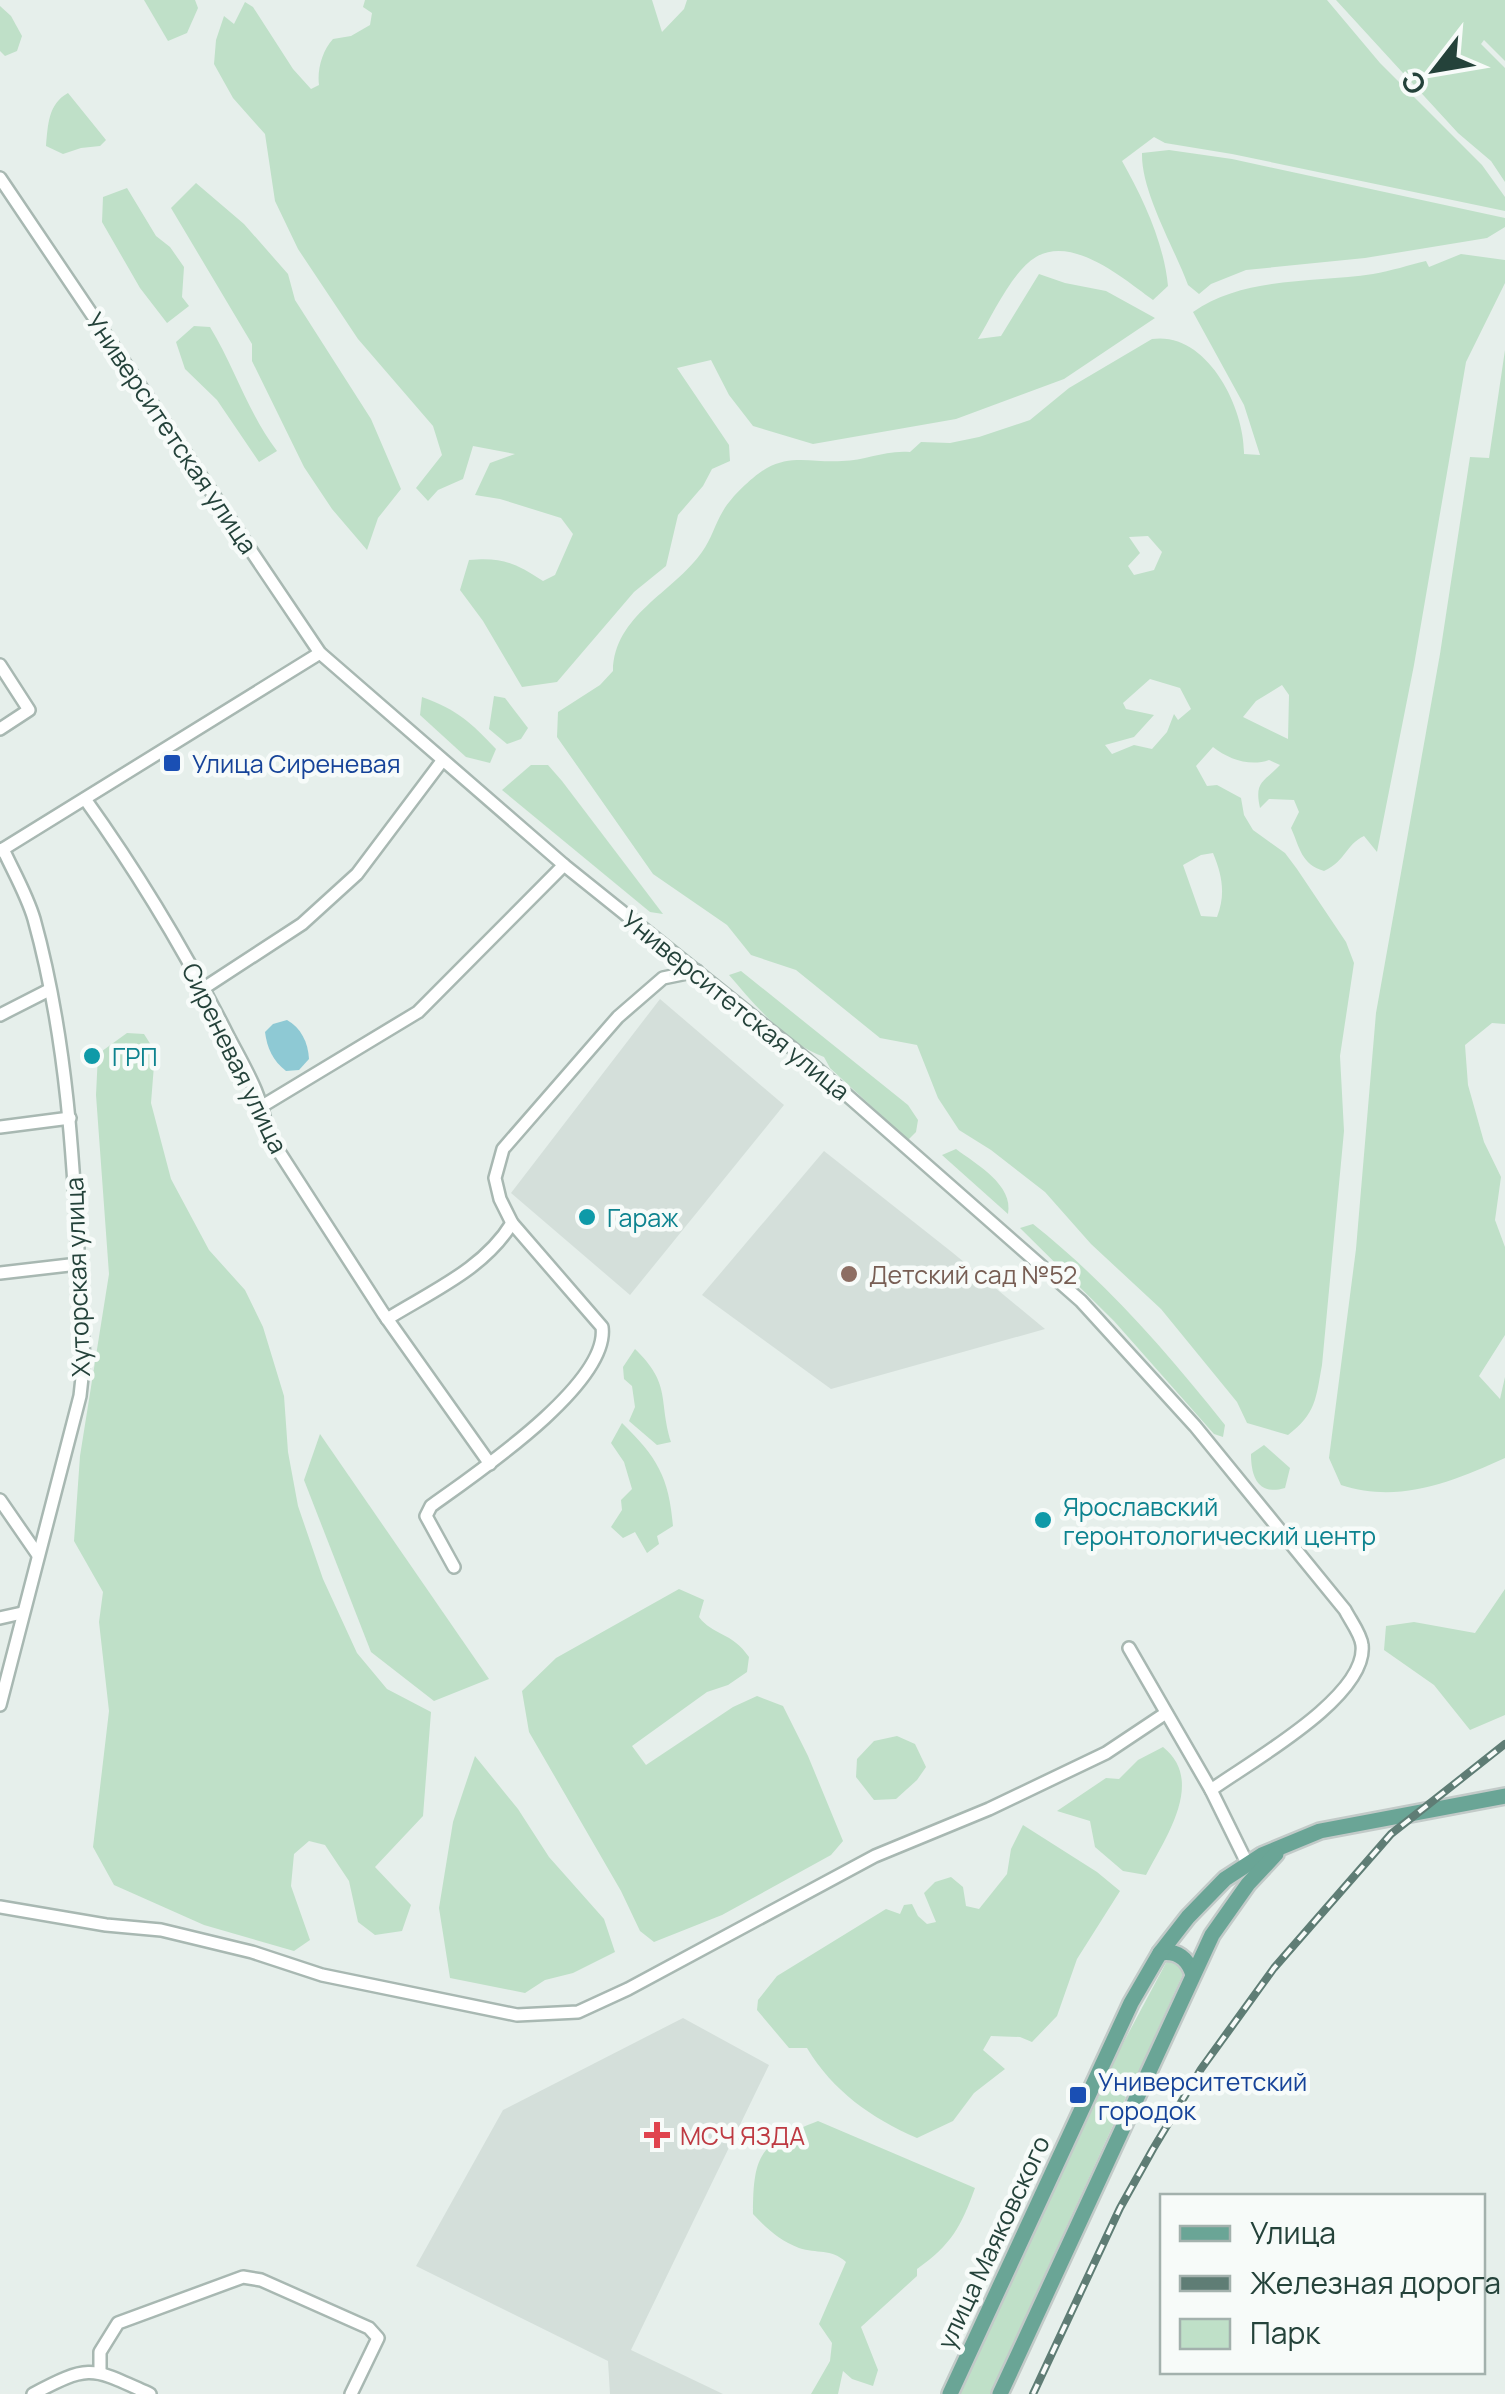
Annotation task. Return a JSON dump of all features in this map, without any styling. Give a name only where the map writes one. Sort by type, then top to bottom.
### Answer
[{"type":"main road","name":"улица Маяковского","points":[[950,2394],[1131,2003],[1160,1953],[1188,1917],[1247,1863],[1320,1831],[1505,1796]]},
{"type":"main road","points":[[1000,2394],[1193,1975],[1230,1908],[1283,1848]]},
{"type":"main road","points":[[1160,1953],[1171,1952],[1184,1958],[1193,1975]]},
{"type":"street","name":"Университетская улица","points":[[0,178],[320,653],[564,865],[807,1060],[1081,1301],[1195,1426],[1345,1610],[1362,1644],[1357,1670],[1332,1702],[1298,1732],[1211,1790]]},
{"type":"street","points":[[1,850],[320,653]]},
{"type":"street","points":[[0,665],[29,710],[0,730]]},
{"type":"street","points":[[0,696],[14,687]]},
{"type":"street","points":[[204,988],[302,924],[357,874],[442,761]]},
{"type":"street","name":"Сиреневая улица","points":[[85,799],[204,988],[264,1105],[267,1132],[387,1318],[490,1464]]},
{"type":"street","name":"Хуторская улица","points":[[0,1705],[80,1396],[84,1359],[70,1118],[33,916],[1,850]]},
{"type":"street","points":[[264,1105],[418,1012],[564,865]]},
{"type":"street","points":[[454,1567],[432,1529],[426,1516],[428,1511],[527,1434],[567,1396],[593,1361],[604,1333],[512,1223],[495,1178],[503,1150],[618,1018],[663,978],[697,971]]},
{"type":"street","points":[[0,1016],[49,990]]},
{"type":"street","points":[[0,1127],[70,1118]]},
{"type":"street","points":[[387,1318],[476,1264],[498,1246],[512,1223]]},
{"type":"street","points":[[0,1272],[78,1264]]},
{"type":"street","points":[[0,1500],[38,1555]]},
{"type":"street","points":[[0,1618],[22,1613]]},
{"type":"street","points":[[1129,1648],[1211,1790],[1247,1863]]},
{"type":"street","points":[[0,1908],[161,1930],[252,1952],[322,1976],[518,2015],[578,2012],[628,1990],[875,1856],[989,1809],[1106,1753],[1166,1713]]},
{"type":"street","points":[[100,2372],[100,2352],[118,2323],[243,2277],[261,2280],[369,2328],[378,2338],[351,2394]]},
{"type":"street","points":[[33,2394],[72,2374],[100,2372],[150,2394]]},
{"type":"shaded area","points":[[660,999],[784,1105],[630,1295],[511,1193]]},
{"type":"shaded area","name":"Детский сад №52","points":[[824,1151],[1045,1329],[831,1389],[702,1295]]},
{"type":"shaded area","points":[[683,2018],[769,2065],[631,2350],[723,2394],[610,2394],[608,2361],[416,2266],[503,2110]]},
{"type":"green space","points":[[144,0],[195,0],[198,8],[187,33],[168,41]]},
{"type":"green space","points":[[365,0],[652,0],[662,32],[684,9],[687,0],[1327,0],[1380,63],[1482,165],[1505,197],[1505,211],[1165,143],[1154,137],[1122,161],[1151,221],[1168,286],[1153,300],[1098,262],[1066,251],[1050,252],[1036,257],[1019,272],[978,339],[1001,336],[1039,274],[1106,291],[1155,318],[1064,379],[956,419],[813,444],[753,426],[729,395],[711,360],[677,368],[729,445],[730,461],[712,469],[678,515],[666,566],[634,592],[557,682],[522,687],[460,590],[469,560],[508,563],[543,581],[555,575],[573,534],[561,518],[475,495],[490,463],[515,454],[473,446],[463,479],[438,490],[428,501],[416,488],[442,455],[433,426],[358,339],[298,249],[275,201],[265,134],[233,98],[214,64],[224,16],[234,24],[245,2],[253,7],[293,69],[311,89],[319,85],[321,61],[333,39],[351,36],[370,25],[372,13],[363,7]]},
{"type":"green space","points":[[1336,0],[1505,0],[1505,61],[1484,40],[1481,44],[1505,68],[1505,182],[1491,161],[1458,133]]},
{"type":"green space","points":[[0,6],[22,36],[17,51],[5,56],[0,51]]},
{"type":"green space","points":[[68,93],[106,140],[100,146],[63,154],[46,146],[53,109]]},
{"type":"green space","points":[[1169,150],[1232,159],[1505,218],[1505,227],[1487,238],[1365,258],[1246,270],[1211,284],[1199,294],[1188,285],[1152,202],[1143,168],[1142,153]]},
{"type":"green space","points":[[196,183],[244,224],[288,274],[295,300],[371,419],[401,489],[378,518],[367,550],[332,509],[304,467],[252,361],[252,344],[171,208]]},
{"type":"green space","points":[[127,188],[156,236],[170,247],[184,267],[182,297],[189,306],[167,323],[140,288],[102,222],[103,197]]},
{"type":"green space","points":[[1461,254],[1505,260],[1505,283],[1466,362],[1377,852],[1364,836],[1332,867],[1324,871],[1316,868],[1302,854],[1291,828],[1299,812],[1294,800],[1269,799],[1260,808],[1259,787],[1280,765],[1269,760],[1240,761],[1213,747],[1196,766],[1207,786],[1217,785],[1241,798],[1244,815],[1253,830],[1285,853],[1346,942],[1354,963],[1340,1056],[1344,1131],[1322,1365],[1309,1412],[1288,1435],[1247,1423],[1237,1402],[1161,1309],[1091,1244],[1045,1192],[959,1130],[938,1098],[917,1045],[880,1038],[796,970],[751,955],[727,925],[653,874],[557,737],[558,712],[600,685],[613,671],[616,651],[634,620],[690,567],[727,505],[767,468],[795,460],[851,461],[910,452],[921,442],[950,443],[1030,420],[1069,388],[1152,339],[1172,340],[1190,347],[1206,360],[1230,395],[1243,436],[1244,454],[1260,455],[1244,405],[1193,312],[1213,300],[1257,287],[1373,274],[1426,261],[1429,267]],"holes":[[[1148,536],[1162,552],[1154,570],[1134,575],[1128,566],[1140,553],[1129,537]],[[1150,679],[1180,688],[1191,709],[1178,720],[1174,714],[1167,732],[1152,749],[1134,745],[1112,754],[1105,745],[1134,737],[1154,715],[1126,709],[1123,703]],[[1282,685],[1289,695],[1288,739],[1243,717],[1256,701]],[[1213,853],[1219,869],[1222,892],[1217,917],[1201,916],[1183,865]]]},
{"type":"green space","points":[[194,326],[210,327],[277,451],[259,462],[217,400],[185,369],[176,342]]},
{"type":"green space","points":[[1505,350],[1505,1024],[1492,1023],[1465,1045],[1468,1085],[1484,1142],[1501,1177],[1495,1220],[1505,1247],[1505,1335],[1479,1376],[1500,1399],[1505,1377],[1505,1458],[1425,1488],[1363,1490],[1341,1485],[1329,1458],[1356,1249],[1376,1013],[1440,654],[1470,457],[1489,458]]},
{"type":"green space","points":[[494,696],[505,698],[528,728],[521,739],[507,744],[489,729]]},
{"type":"green space","points":[[422,697],[455,712],[478,731],[496,749],[490,763],[466,757],[420,715]]},
{"type":"green space","points":[[531,765],[548,765],[663,914],[650,912],[502,790]]},
{"type":"green space","points":[[741,971],[908,1105],[918,1120],[916,1132],[908,1140],[830,1068],[824,1057],[797,1043],[772,1022],[729,975]]},
{"type":"green space","points":[[127,1033],[144,1034],[151,1045],[151,1103],[171,1179],[209,1250],[245,1290],[263,1327],[284,1396],[288,1452],[298,1506],[323,1579],[357,1653],[387,1689],[431,1712],[423,1816],[375,1867],[411,1905],[402,1931],[375,1935],[358,1922],[349,1881],[325,1845],[309,1841],[294,1854],[291,1886],[310,1940],[294,1951],[204,1925],[114,1885],[93,1847],[109,1711],[99,1622],[103,1592],[74,1541],[80,1456],[109,1274],[96,1095],[98,1054]]},
{"type":"green space","points":[[956,1149],[999,1185],[1008,1203],[1008,1214],[942,1155]]},
{"type":"green space","points":[[1033,1224],[1111,1294],[1158,1345],[1225,1425],[1223,1437],[1214,1434],[1114,1321],[1020,1228]]},
{"type":"green space","points":[[635,1349],[659,1383],[671,1442],[657,1445],[629,1421],[635,1407],[632,1386],[624,1379],[623,1367]]},
{"type":"green space","points":[[622,1423],[652,1458],[668,1494],[673,1526],[657,1536],[659,1544],[647,1553],[635,1532],[623,1538],[611,1527],[622,1510],[621,1500],[632,1489],[624,1462],[611,1443]]},
{"type":"green space","points":[[320,1434],[489,1679],[434,1701],[371,1652],[304,1480]]},
{"type":"green space","points":[[1264,1445],[1290,1468],[1285,1488],[1262,1487],[1255,1477],[1251,1454]]},
{"type":"green space","points":[[679,1589],[704,1600],[699,1617],[743,1649],[749,1657],[747,1672],[728,1685],[707,1692],[632,1746],[646,1765],[733,1707],[757,1696],[783,1706],[843,1841],[831,1855],[722,1915],[654,1942],[640,1931],[529,1732],[522,1691],[556,1658]]},
{"type":"green space","points":[[1505,1589],[1505,1715],[1470,1730],[1434,1685],[1384,1650],[1386,1626],[1414,1622],[1475,1633]]},
{"type":"green space","points":[[897,1736],[915,1744],[926,1767],[896,1799],[874,1800],[856,1777],[857,1759],[874,1741]]},
{"type":"green space","points":[[1163,1747],[1181,1776],[1178,1810],[1146,1875],[1123,1871],[1095,1847],[1090,1821],[1057,1811],[1106,1778],[1119,1779],[1138,1760]]},
{"type":"green space","points":[[475,1756],[518,1809],[549,1857],[604,1919],[615,1952],[573,1973],[545,1980],[525,1993],[450,1978],[439,1908],[453,1822]]},
{"type":"green space","points":[[1023,1825],[1120,1891],[1077,1959],[1057,2016],[1032,2042],[1020,2037],[991,2036],[983,2050],[1005,2069],[974,2093],[953,2121],[917,2138],[854,2102],[807,2048],[789,2048],[757,2010],[758,2000],[777,1976],[886,1909],[900,1914],[904,1905],[912,1904],[927,1924],[936,1922],[924,1893],[935,1882],[951,1877],[963,1887],[966,1906],[979,1909],[1007,1874],[1011,1849]]},
{"type":"green space","points":[[1167,1961],[1184,1972],[1130,2091],[1105,2077]]},
{"type":"green space","points":[[1103,2087],[1126,2097],[990,2394],[957,2394]]},
{"type":"green space","points":[[818,2121],[975,2188],[947,2243],[861,2327],[878,2370],[873,2386],[852,2379],[843,2371],[838,2394],[811,2394],[830,2361],[832,2343],[819,2324],[846,2262],[835,2255],[792,2245],[753,2214],[755,2176],[764,2152],[784,2136]]},
{"type":"water","points":[[287,1020],[300,1031],[307,1047],[309,1059],[299,1070],[286,1071],[281,1067],[266,1038],[265,1032],[273,1024]]},
{"type":"railway","points":[[1033,2394],[1120,2208],[1153,2149],[1201,2069],[1274,1968],[1391,1834],[1505,1744]]},
{"type":"place","name":"Улица Сиреневая","points":[[172,763]]},
{"type":"place","name":"ГРП","points":[[92,1056]]},
{"type":"place","name":"Гараж","points":[[587,1217]]},
{"type":"place","name":"Детский сад №52","points":[[849,1274]]},
{"type":"place","name":"Ярославский геронтологический центр","points":[[1043,1520]]},
{"type":"place","name":"Университетский городок","points":[[1078,2095]]},
{"type":"place","name":"МСЧ ЯЗДА","points":[[657,2135]]}]
